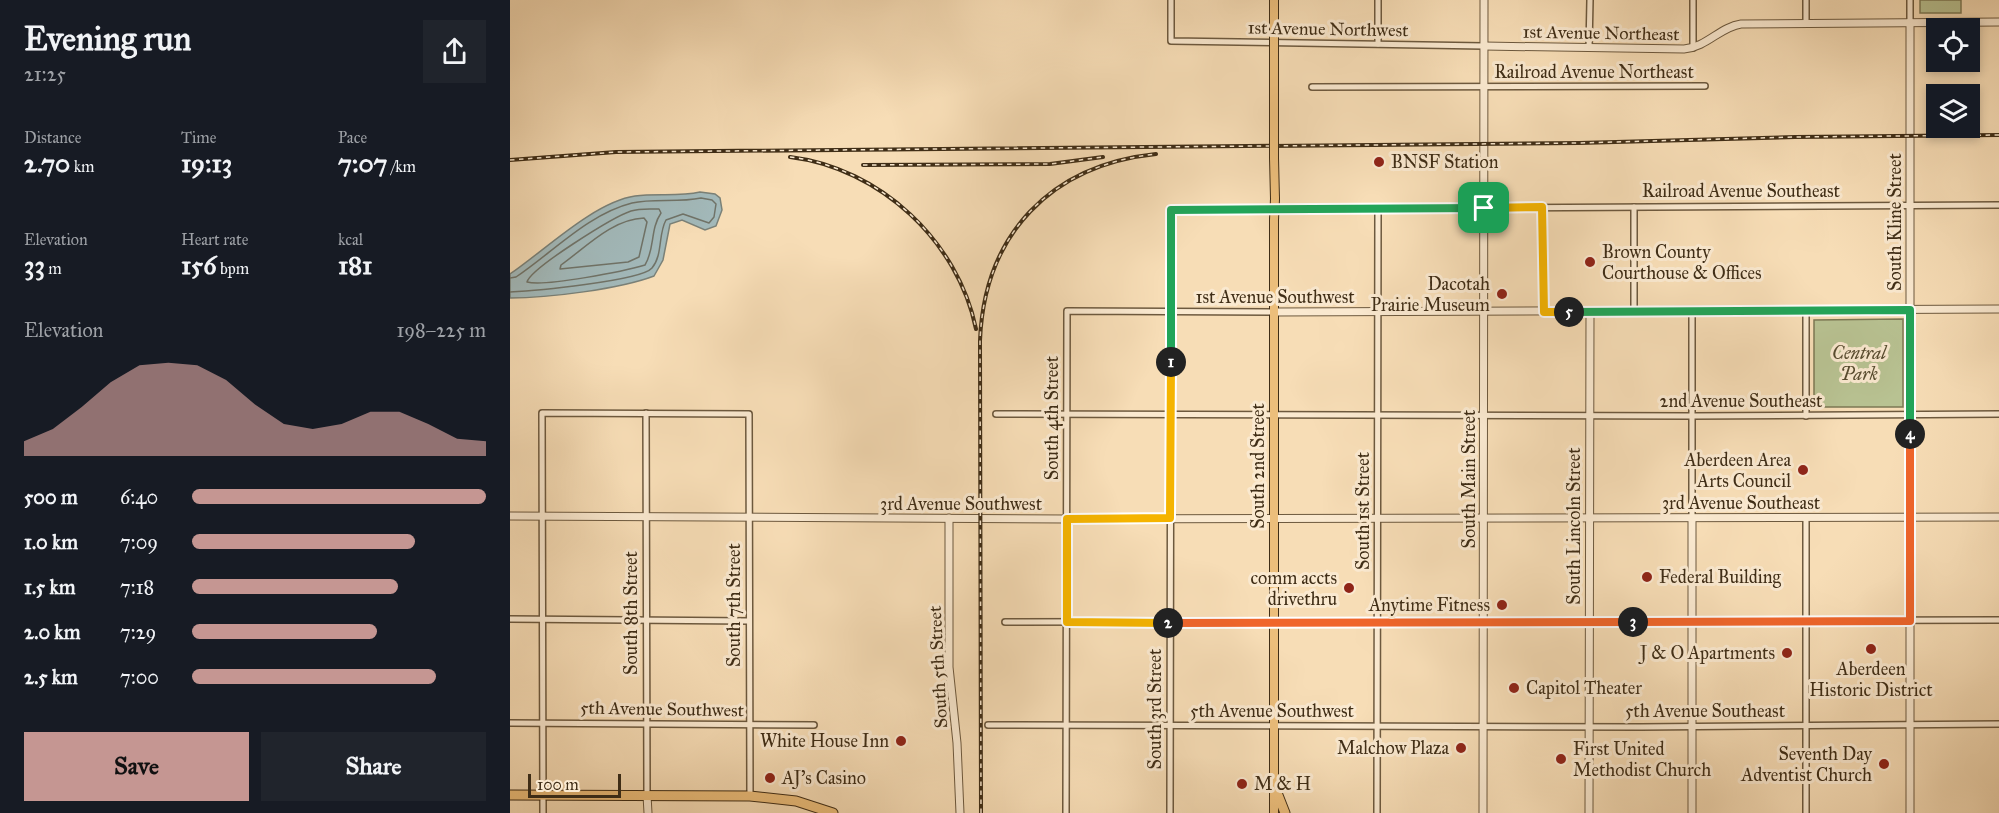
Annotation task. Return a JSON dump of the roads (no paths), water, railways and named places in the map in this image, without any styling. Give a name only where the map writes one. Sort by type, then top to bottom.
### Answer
[{"type":"highway","points":[[1274,785],[1285,813]]},
{"type":"highway","points":[[510,795],[750,796],[796,801],[833,813]]},
{"type":"main road","name":"South 2nd Street","points":[[1274,0],[1274,813]]},
{"type":"street","name":"1st Avenue Northwest","points":[[1171,0],[1171,41],[1484,46]]},
{"type":"street","points":[[1378,0],[1378,44]]},
{"type":"street","name":"South Main Street","points":[[1483,813],[1484,0]]},
{"type":"street","points":[[1589,48],[1590,0]]},
{"type":"street","points":[[1693,0],[1693,48]]},
{"type":"street","points":[[1806,0],[1806,24]]},
{"type":"street","points":[[1910,0],[1910,22]]},
{"type":"street","name":"South Kline Street","points":[[1910,22],[1910,813]]},
{"type":"street","name":"1st Avenue Northeast","points":[[1484,46],[1693,48],[1736,25],[1999,22]]},
{"type":"street","name":"Railroad Avenue Northeast","points":[[1312,87],[1705,86]]},
{"type":"street","name":"Railroad Avenue Southeast","points":[[1171,210],[1999,205]]},
{"type":"street","points":[[1542,207],[1544,312]]},
{"type":"street","points":[[1634,207],[1634,311]]},
{"type":"street","name":"South 1st Street","points":[[1377,813],[1378,209]]},
{"type":"street","name":"South 3rd Street","points":[[1170,813],[1171,210]]},
{"type":"street","name":"1st Avenue Southwest","points":[[1067,311],[1590,312],[1999,309]]},
{"type":"street","name":"South 4th Street","points":[[1066,813],[1067,311]]},
{"type":"street","points":[[1692,311],[1692,813]]},
{"type":"street","points":[[1806,311],[1806,416]]},
{"type":"street","name":"South Lincoln Street","points":[[1589,813],[1590,312]]},
{"type":"street","points":[[543,813],[542,412],[646,413]]},
{"type":"street","name":"South 7th Street","points":[[646,413],[749,414],[750,796]]},
{"type":"street","name":"South 8th Street","points":[[646,413],[645,620],[648,813]]},
{"type":"street","name":"2nd Avenue Southeast","points":[[996,414],[1806,416],[1999,414]]},
{"type":"street","name":"3rd Avenue Southwest","points":[[510,516],[1484,519]]},
{"type":"street","name":"3rd Avenue Southeast","points":[[1484,519],[1999,517]]},
{"type":"street","name":"South 5th Street","points":[[949,518],[949,667],[957,743],[960,813]]},
{"type":"street","points":[[1806,518],[1806,813]]},
{"type":"street","points":[[510,619],[749,621]]},
{"type":"street","points":[[1005,622],[1692,623],[1999,620]]},
{"type":"street","name":"5th Avenue Southwest","points":[[510,723],[814,725]]},
{"type":"street","name":"5th Avenue Southeast","points":[[1483,727],[1999,724]]},
{"type":"street","name":"5th Avenue Southwest","points":[[988,725],[1483,727]]},
{"type":"water","points":[[700,192],[715,194],[720,198],[722,210],[716,226],[705,230],[682,220],[670,224],[663,260],[654,276],[584,292],[510,298],[510,274],[586,217],[603,207],[635,196]]},
{"type":"railway","points":[[510,160],[616,152],[1579,143],[1795,137],[1999,135]]},
{"type":"railway","points":[[981,813],[980,341],[984,303],[994,268],[1010,238],[1030,212],[1055,190],[1085,173],[1118,161],[1156,154]]},
{"type":"railway","points":[[790,157],[823,164],[854,176],[884,193],[910,214],[933,239],[952,267],[967,297],[976,329]]},
{"type":"railway","points":[[863,165],[1050,164],[1103,157]]},
{"type":"place","name":"BNSF Station","points":[[1379,162]]},
{"type":"place","name":"Brown County Courthouse & Offices","points":[[1590,262]]},
{"type":"place","name":"Dacotah Prairie Museum","points":[[1502,294]]},
{"type":"place","name":"Aberdeen Area Arts Council","points":[[1803,470]]},
{"type":"place","name":"Federal Building","points":[[1647,577]]},
{"type":"place","name":"comm accts drivethru","points":[[1349,588]]},
{"type":"place","name":"Anytime Fitness","points":[[1502,605]]},
{"type":"place","name":"Aberdeen Historic District","points":[[1871,649]]},
{"type":"place","name":"J & O Apartments","points":[[1787,653]]},
{"type":"place","name":"Capitol Theater","points":[[1514,688]]},
{"type":"place","name":"White House Inn","points":[[901,741]]},
{"type":"place","name":"Malchow Plaza","points":[[1461,748]]},
{"type":"place","name":"First United Methodist Church","points":[[1561,759]]},
{"type":"place","name":"Seventh Day Adventist Church","points":[[1884,764]]},
{"type":"place","name":"AJ's Casino","points":[[770,778]]},
{"type":"place","name":"M & H","points":[[1242,784]]},
{"type":"park label","name":"Central Park","points":[[1859,364]]}]
